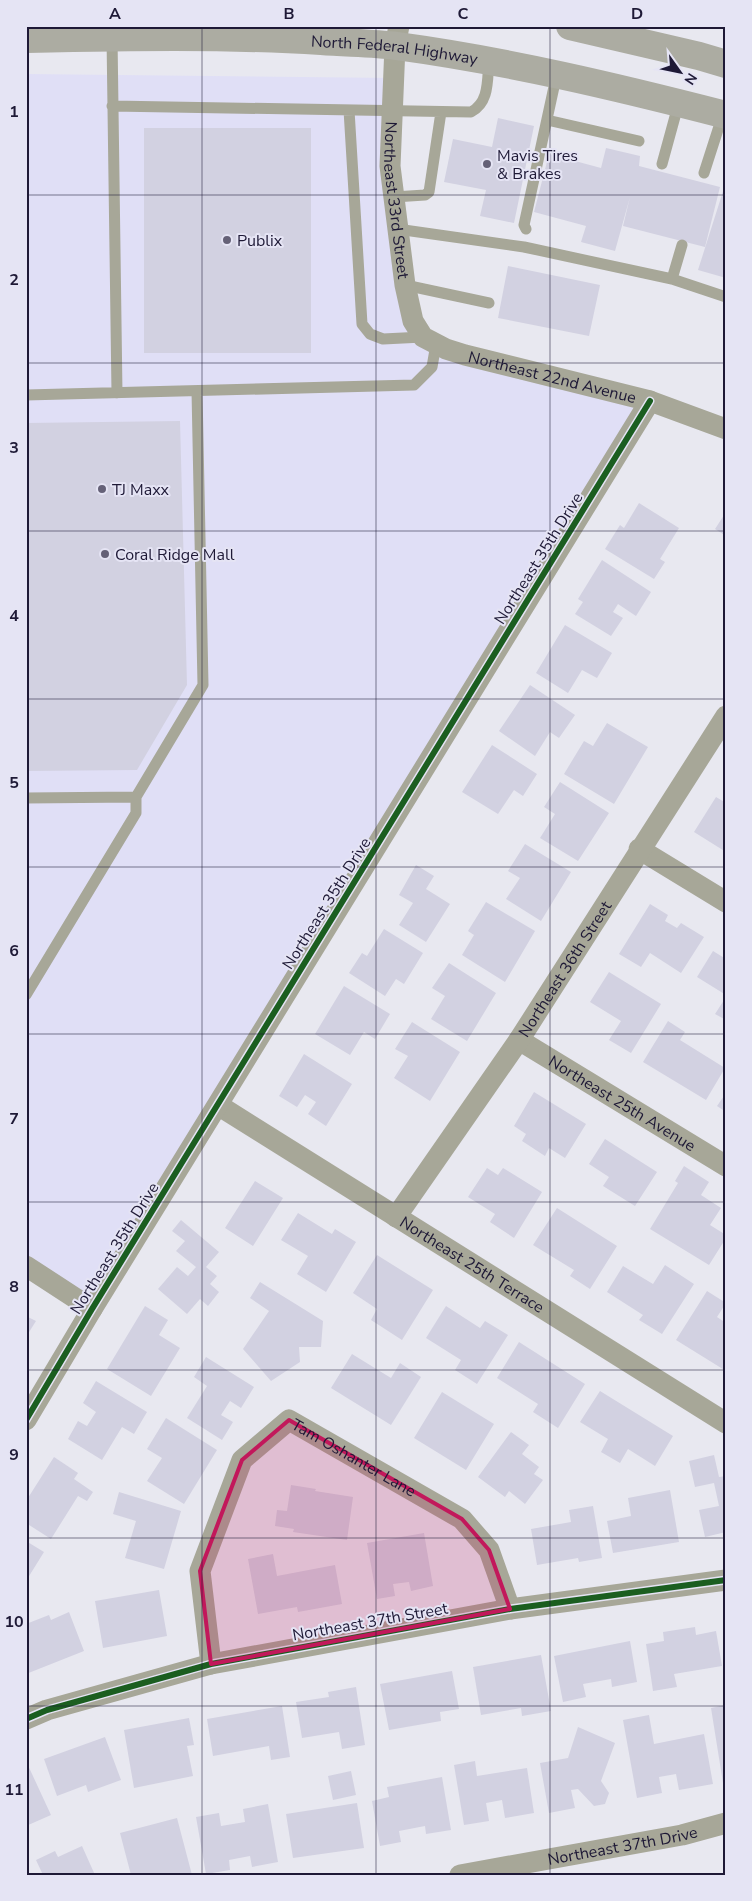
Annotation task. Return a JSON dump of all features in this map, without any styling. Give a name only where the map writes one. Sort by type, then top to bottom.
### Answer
[{"type":"main road","points":[[570,26],[726,64]]},
{"type":"main road","name":"North Federal Highway","points":[[26,39],[397,36],[489,60],[557,74],[724,114]]},
{"type":"street","name":"Northeast 33rd Street","points":[[397,36],[390,166],[405,285],[413,321],[430,341]]},
{"type":"street","name":"Northeast 22nd Avenue","points":[[430,341],[465,355],[650,401],[726,430]]},
{"type":"street","name":"Northeast 35th Drive","points":[[26,1420],[92,1309],[650,401]]},
{"type":"street","name":"Northeast 36th Street","points":[[396,1217],[519,1040],[639,849],[726,716]]},
{"type":"street","points":[[639,849],[726,902]]},
{"type":"street","name":"Northeast 25th Avenue","points":[[519,1040],[726,1166]]},
{"type":"street","name":"Northeast 25th Terrace","points":[[218,1105],[726,1423]]},
{"type":"street","points":[[26,1266],[92,1309]]},
{"type":"street","name":"Tam Oshanter Lane","points":[[212,1664],[200,1572],[242,1460],[289,1420],[462,1519],[489,1550],[510,1610]]},
{"type":"street","name":"Northeast 37th Street","points":[[26,1719],[47,1710],[212,1664],[510,1610],[726,1580]]},
{"type":"street","name":"Northeast 37th Drive","points":[[460,1875],[682,1835],[726,1823]]},
{"type":"lane","points":[[112,37],[117,394]]},
{"type":"lane","points":[[112,106],[471,112],[477,109],[486,95],[489,60]]},
{"type":"lane","points":[[526,229],[524,225],[557,74]]},
{"type":"lane","points":[[662,164],[678,102]]},
{"type":"lane","points":[[26,396],[414,385],[432,367],[430,341],[383,339],[370,334],[362,324],[349,110]]},
{"type":"lane","points":[[394,197],[425,195],[429,192],[442,112]]},
{"type":"lane","points":[[704,173],[724,114]]},
{"type":"lane","points":[[547,120],[639,142]]},
{"type":"lane","points":[[397,229],[524,247],[672,279],[726,297]]},
{"type":"lane","points":[[672,279],[682,245]]},
{"type":"lane","points":[[405,285],[489,303]]},
{"type":"lane","points":[[26,995],[136,813],[136,797],[203,685],[197,392]]},
{"type":"lane","points":[[26,798],[136,797]]},
{"type":"highlighted area","points":[[289,1420],[462,1519],[489,1550],[510,1609],[211,1664],[200,1571],[242,1460]]},
{"type":"shaded area","points":[[26,74],[394,78],[413,340],[651,401],[90,1309],[26,1269]]},
{"type":"building","name":"Mavis Tires & Brakes","points":[[498,118],[534,126],[514,223],[480,216],[486,190],[444,182],[453,139],[492,147]]},
{"type":"building","name":"Publix","points":[[144,128],[311,128],[311,353],[144,353]]},
{"type":"building","points":[[606,148],[640,156],[639,166],[720,187],[705,247],[623,226],[630,197],[615,251],[581,242],[586,226],[534,212],[549,154],[601,168]]},
{"type":"building","points":[[726,185],[726,278],[698,270]]},
{"type":"building","points":[[508,266],[600,285],[589,336],[498,318]]},
{"type":"building","name":"Coral Ridge Mall","points":[[180,421],[187,685],[137,770],[26,771],[26,423]]},
{"type":"building","points":[[639,503],[679,528],[660,559],[665,562],[654,579],[605,549],[620,525],[624,528]]},
{"type":"building","points":[[726,512],[726,536],[715,529]]},
{"type":"building","points":[[602,560],[651,592],[636,616],[618,604],[613,612],[623,618],[611,636],[575,614],[583,602],[578,599]]},
{"type":"building","points":[[565,625],[612,653],[597,678],[582,670],[568,693],[536,673]]},
{"type":"building","points":[[530,685],[575,715],[559,738],[550,732],[535,756],[499,731]]},
{"type":"building","points":[[607,723],[648,747],[614,804],[564,774],[584,741],[593,746]]},
{"type":"building","points":[[492,745],[537,774],[523,796],[514,790],[498,814],[462,792]]},
{"type":"building","points":[[560,782],[609,813],[578,861],[540,838],[555,814],[544,807]]},
{"type":"building","points":[[716,797],[726,803],[726,852],[694,832]]},
{"type":"building","points":[[525,844],[571,872],[541,921],[506,899],[520,878],[508,871]]},
{"type":"building","points":[[416,865],[434,876],[426,889],[450,904],[426,942],[399,925],[413,903],[399,895]]},
{"type":"building","points":[[486,902],[535,931],[505,982],[462,955],[474,935],[468,931]]},
{"type":"building","points":[[650,904],[668,915],[665,921],[677,928],[681,923],[704,937],[681,973],[650,953],[641,967],[619,954]]},
{"type":"building","points":[[384,929],[423,953],[404,984],[396,979],[385,996],[349,973],[362,953],[367,956]]},
{"type":"building","points":[[713,951],[726,959],[726,995],[697,977]]},
{"type":"building","points":[[449,963],[496,993],[467,1041],[431,1019],[445,996],[432,988]]},
{"type":"building","points":[[609,972],[661,1004],[631,1053],[609,1040],[621,1021],[590,1002]]},
{"type":"building","points":[[344,986],[390,1014],[375,1039],[364,1032],[350,1055],[315,1034]]},
{"type":"building","points":[[726,997],[726,1020],[715,1014]]},
{"type":"building","points":[[668,1021],[685,1032],[680,1040],[725,1068],[706,1100],[643,1062]]},
{"type":"building","points":[[412,1022],[460,1052],[430,1101],[394,1078],[408,1056],[395,1049]]},
{"type":"building","points":[[304,1054],[352,1084],[326,1126],[308,1114],[316,1102],[305,1095],[297,1107],[279,1096]]},
{"type":"building","points":[[534,1092],[586,1124],[565,1158],[549,1148],[545,1156],[522,1141],[526,1134],[514,1126]]},
{"type":"building","points":[[726,1093],[726,1112],[717,1106]]},
{"type":"building","points":[[605,1139],[657,1172],[635,1206],[603,1186],[609,1177],[589,1164]]},
{"type":"building","points":[[684,1166],[709,1182],[701,1195],[721,1208],[710,1225],[726,1235],[726,1238],[709,1265],[650,1229],[678,1183],[675,1181]]},
{"type":"building","points":[[487,1168],[498,1175],[503,1168],[542,1192],[514,1238],[490,1222],[495,1214],[468,1197]]},
{"type":"building","points":[[255,1181],[283,1198],[253,1246],[225,1228]]},
{"type":"building","points":[[557,1208],[617,1246],[590,1289],[570,1276],[574,1270],[533,1245]]},
{"type":"building","points":[[298,1213],[332,1234],[335,1229],[356,1242],[326,1292],[297,1274],[308,1256],[281,1240]]},
{"type":"building","points":[[181,1220],[219,1252],[206,1267],[217,1276],[210,1284],[219,1292],[208,1306],[200,1299],[187,1314],[158,1289],[177,1267],[188,1276],[196,1267],[176,1251],[185,1241],[172,1231]]},
{"type":"building","points":[[377,1255],[433,1290],[402,1340],[371,1320],[377,1309],[353,1293]]},
{"type":"building","points":[[665,1265],[694,1284],[662,1334],[639,1320],[643,1315],[607,1292],[623,1266],[653,1284]]},
{"type":"building","points":[[260,1282],[323,1321],[321,1347],[299,1347],[300,1362],[271,1381],[243,1349],[269,1311],[250,1298]]},
{"type":"building","points":[[707,1291],[726,1303],[717,1317],[726,1323],[726,1371],[676,1340]]},
{"type":"building","points":[[145,1306],[168,1320],[159,1335],[180,1348],[151,1396],[107,1369]]},
{"type":"building","points":[[446,1306],[480,1328],[485,1321],[508,1335],[477,1384],[455,1370],[461,1360],[426,1338]]},
{"type":"building","points":[[26,1316],[36,1321],[26,1337]]},
{"type":"building","points":[[519,1342],[585,1384],[558,1428],[533,1412],[538,1404],[497,1378]]},
{"type":"building","points":[[352,1354],[391,1378],[400,1363],[421,1377],[391,1425],[331,1388]]},
{"type":"building","points":[[206,1357],[254,1387],[241,1408],[230,1401],[221,1415],[233,1422],[222,1440],[187,1418],[207,1386],[194,1377]]},
{"type":"building","points":[[96,1381],[147,1412],[134,1434],[122,1427],[102,1460],[68,1439],[78,1421],[87,1426],[96,1412],[83,1403]]},
{"type":"building","points":[[600,1391],[673,1436],[655,1466],[628,1449],[620,1463],[601,1452],[608,1439],[580,1422]]},
{"type":"building","points":[[442,1392],[494,1424],[466,1470],[414,1438]]},
{"type":"building","points":[[166,1418],[217,1450],[184,1504],[147,1481],[162,1458],[147,1449]]},
{"type":"building","points":[[511,1432],[529,1445],[522,1454],[539,1467],[534,1474],[543,1480],[525,1504],[509,1491],[505,1497],[478,1477]]},
{"type":"building","points":[[714,1455],[719,1477],[726,1476],[726,1532],[705,1537],[699,1510],[719,1506],[714,1483],[695,1487],[689,1461]]},
{"type":"building","points":[[54,1457],[78,1473],[74,1479],[93,1492],[87,1501],[78,1496],[51,1539],[26,1523],[26,1501]]},
{"type":"building","points":[[291,1485],[353,1497],[347,1540],[293,1532],[294,1529],[275,1526],[277,1510],[287,1511]]},
{"type":"building","points":[[670,1490],[679,1542],[613,1553],[607,1521],[631,1516],[628,1498]]},
{"type":"building","points":[[119,1492],[181,1511],[164,1569],[125,1558],[136,1521],[113,1514]]},
{"type":"building","points":[[593,1506],[602,1558],[579,1562],[578,1558],[537,1565],[531,1529],[571,1522],[569,1510]]},
{"type":"building","points":[[424,1533],[433,1586],[411,1591],[409,1582],[393,1584],[395,1596],[377,1599],[367,1543]]},
{"type":"building","points":[[26,1541],[44,1552],[26,1581]]},
{"type":"building","points":[[273,1554],[277,1576],[335,1565],[342,1604],[298,1612],[297,1607],[258,1614],[248,1559]]},
{"type":"building","points":[[159,1590],[167,1636],[103,1648],[95,1601]]},
{"type":"building","points":[[69,1612],[84,1651],[26,1674],[26,1624],[49,1615],[51,1620]]},
{"type":"building","points":[[695,1627],[696,1635],[716,1631],[722,1666],[674,1674],[677,1687],[653,1691],[646,1644],[664,1641],[663,1632]]},
{"type":"building","points":[[630,1641],[637,1682],[612,1687],[611,1679],[583,1684],[586,1697],[563,1702],[554,1656]]},
{"type":"building","points":[[541,1655],[551,1711],[522,1716],[521,1708],[481,1715],[473,1667]]},
{"type":"building","points":[[452,1671],[459,1709],[440,1712],[441,1721],[389,1730],[380,1684]]},
{"type":"building","points":[[356,1687],[365,1745],[342,1749],[339,1732],[302,1738],[296,1702],[329,1697],[328,1692]]},
{"type":"building","points":[[726,1705],[726,1783],[723,1783],[711,1708]]},
{"type":"building","points":[[282,1706],[290,1757],[271,1760],[269,1746],[213,1756],[207,1719]]},
{"type":"building","points":[[649,1715],[654,1744],[704,1734],[713,1784],[679,1790],[676,1774],[659,1777],[662,1793],[637,1798],[623,1720]]},
{"type":"building","points":[[189,1718],[194,1745],[187,1746],[193,1776],[134,1788],[124,1730]]},
{"type":"building","points":[[578,1727],[615,1743],[601,1781],[609,1793],[605,1804],[594,1806],[578,1789],[571,1790],[575,1808],[549,1813],[540,1763],[568,1758]]},
{"type":"building","points":[[105,1737],[121,1780],[88,1792],[86,1785],[57,1796],[44,1759]]},
{"type":"building","points":[[26,1761],[51,1815],[26,1826]]},
{"type":"building","points":[[475,1761],[477,1776],[527,1768],[534,1813],[505,1818],[502,1800],[486,1803],[489,1821],[464,1825],[454,1765]]},
{"type":"building","points":[[351,1771],[356,1795],[333,1800],[328,1776]]},
{"type":"building","points":[[442,1777],[451,1830],[426,1834],[425,1826],[399,1831],[401,1842],[380,1846],[372,1801],[389,1797],[387,1787]]},
{"type":"building","points":[[357,1803],[364,1848],[293,1858],[286,1814]]},
{"type":"building","points":[[268,1804],[278,1862],[252,1867],[250,1856],[229,1860],[230,1870],[206,1874],[196,1817],[219,1813],[221,1826],[245,1822],[243,1809]]},
{"type":"building","points":[[177,1818],[192,1875],[164,1875],[163,1873],[131,1875],[120,1833]]},
{"type":"building","points":[[82,1846],[95,1875],[43,1875],[36,1860],[55,1851],[58,1857]]},
{"type":"cycle path","points":[[26,1420],[92,1309],[650,401]]},
{"type":"cycle path","points":[[26,1719],[47,1710],[211,1664],[510,1609],[726,1580]]},
{"type":"place","name":"Mavis Tires & Brakes","points":[[487,164]]},
{"type":"place","name":"Publix","points":[[227,240]]},
{"type":"place","name":"TJ Maxx","points":[[102,489]]},
{"type":"place","name":"Coral Ridge Mall","points":[[105,554]]}]
